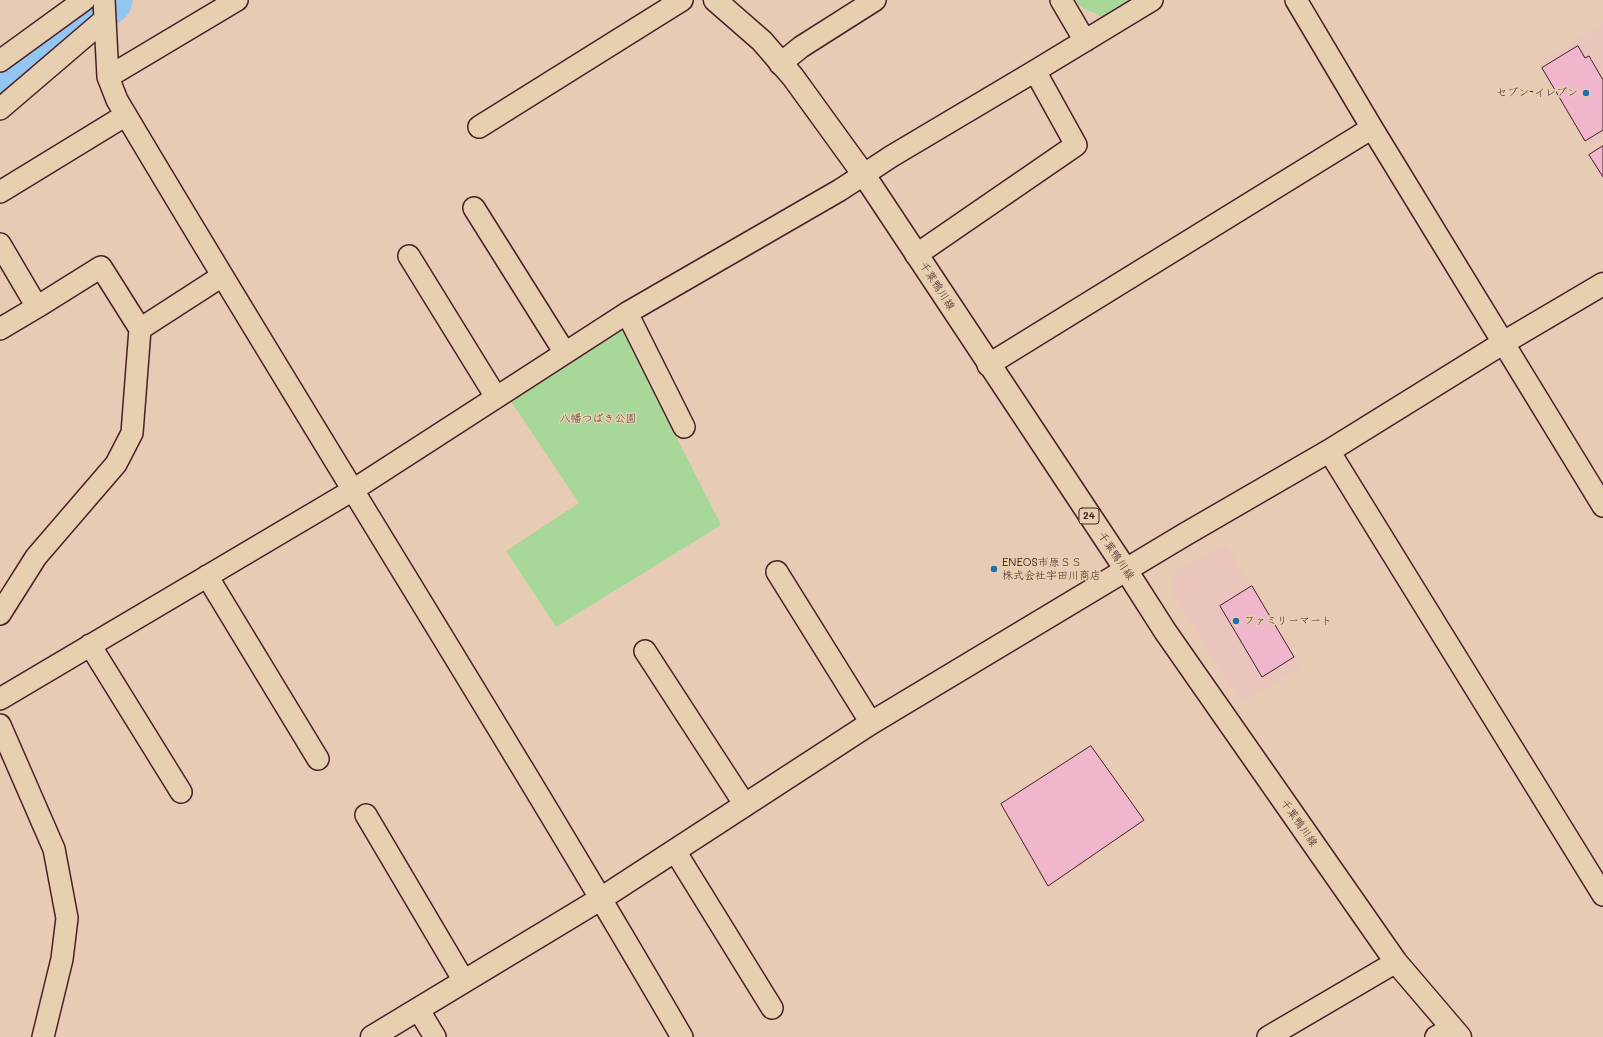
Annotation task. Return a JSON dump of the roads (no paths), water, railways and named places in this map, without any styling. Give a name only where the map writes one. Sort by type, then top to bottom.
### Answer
[{"type":"street","points":[[0,61],[84,0]]},
{"type":"street","points":[[108,77],[237,0]]},
{"type":"street","points":[[479,127],[682,0]]},
{"type":"street","name":"千葉鴨川線","points":[[715,0],[762,41],[780,64],[793,77],[864,175],[1165,631],[1396,962],[1450,1034]]},
{"type":"street","points":[[780,64],[801,47],[876,0]]},
{"type":"street","points":[[1061,0],[1085,41]]},
{"type":"street","points":[[0,698],[353,490],[627,313],[864,175],[892,156],[1152,0]]},
{"type":"street","points":[[1296,0],[1372,128],[1603,506]]},
{"type":"street","points":[[104,11],[108,77],[117,100],[222,276],[602,898],[682,1037]]},
{"type":"street","points":[[0,109],[104,11]]},
{"type":"street","points":[[916,255],[1076,145],[1035,71]]},
{"type":"street","points":[[0,192],[126,115]]},
{"type":"street","points":[[988,365],[1372,128]]},
{"type":"street","points":[[474,208],[565,353]]},
{"type":"street","points":[[0,244],[37,307]]},
{"type":"street","points":[[409,256],[496,397]]},
{"type":"street","points":[[0,329],[101,267],[140,329],[132,433],[116,464],[36,557],[0,614]]},
{"type":"street","points":[[140,329],[222,276]]},
{"type":"street","points":[[372,1037],[602,898],[871,723],[1329,450],[1503,343],[1603,284]]},
{"type":"street","points":[[627,313],[684,427]]},
{"type":"street","points":[[1329,450],[1603,895]]},
{"type":"street","points":[[777,572],[871,723]]},
{"type":"street","points":[[208,576],[318,759]]},
{"type":"street","points":[[90,645],[180,792]]},
{"type":"street","points":[[645,651],[745,805]]},
{"type":"street","points":[[0,724],[54,849],[67,918],[62,959],[43,1037]]},
{"type":"street","points":[[366,815],[464,981]]},
{"type":"street","points":[[675,851],[772,1008]]},
{"type":"street","points":[[1268,1037],[1396,962]]},
{"type":"street","points":[[418,1009],[435,1037]]},
{"type":"waterway","points":[[0,89],[108,0]]},
{"type":"place","name":"セブン-イレブン","points":[[1586,93]]},
{"type":"place","name":"ENEOS市原ＳＳ 株式会社宇田川商店","points":[[994,569]]},
{"type":"place","name":"ファミリーマート","points":[[1236,621]]},
{"type":"park label","name":"八幡つばき公園","points":[[598,419]]}]
